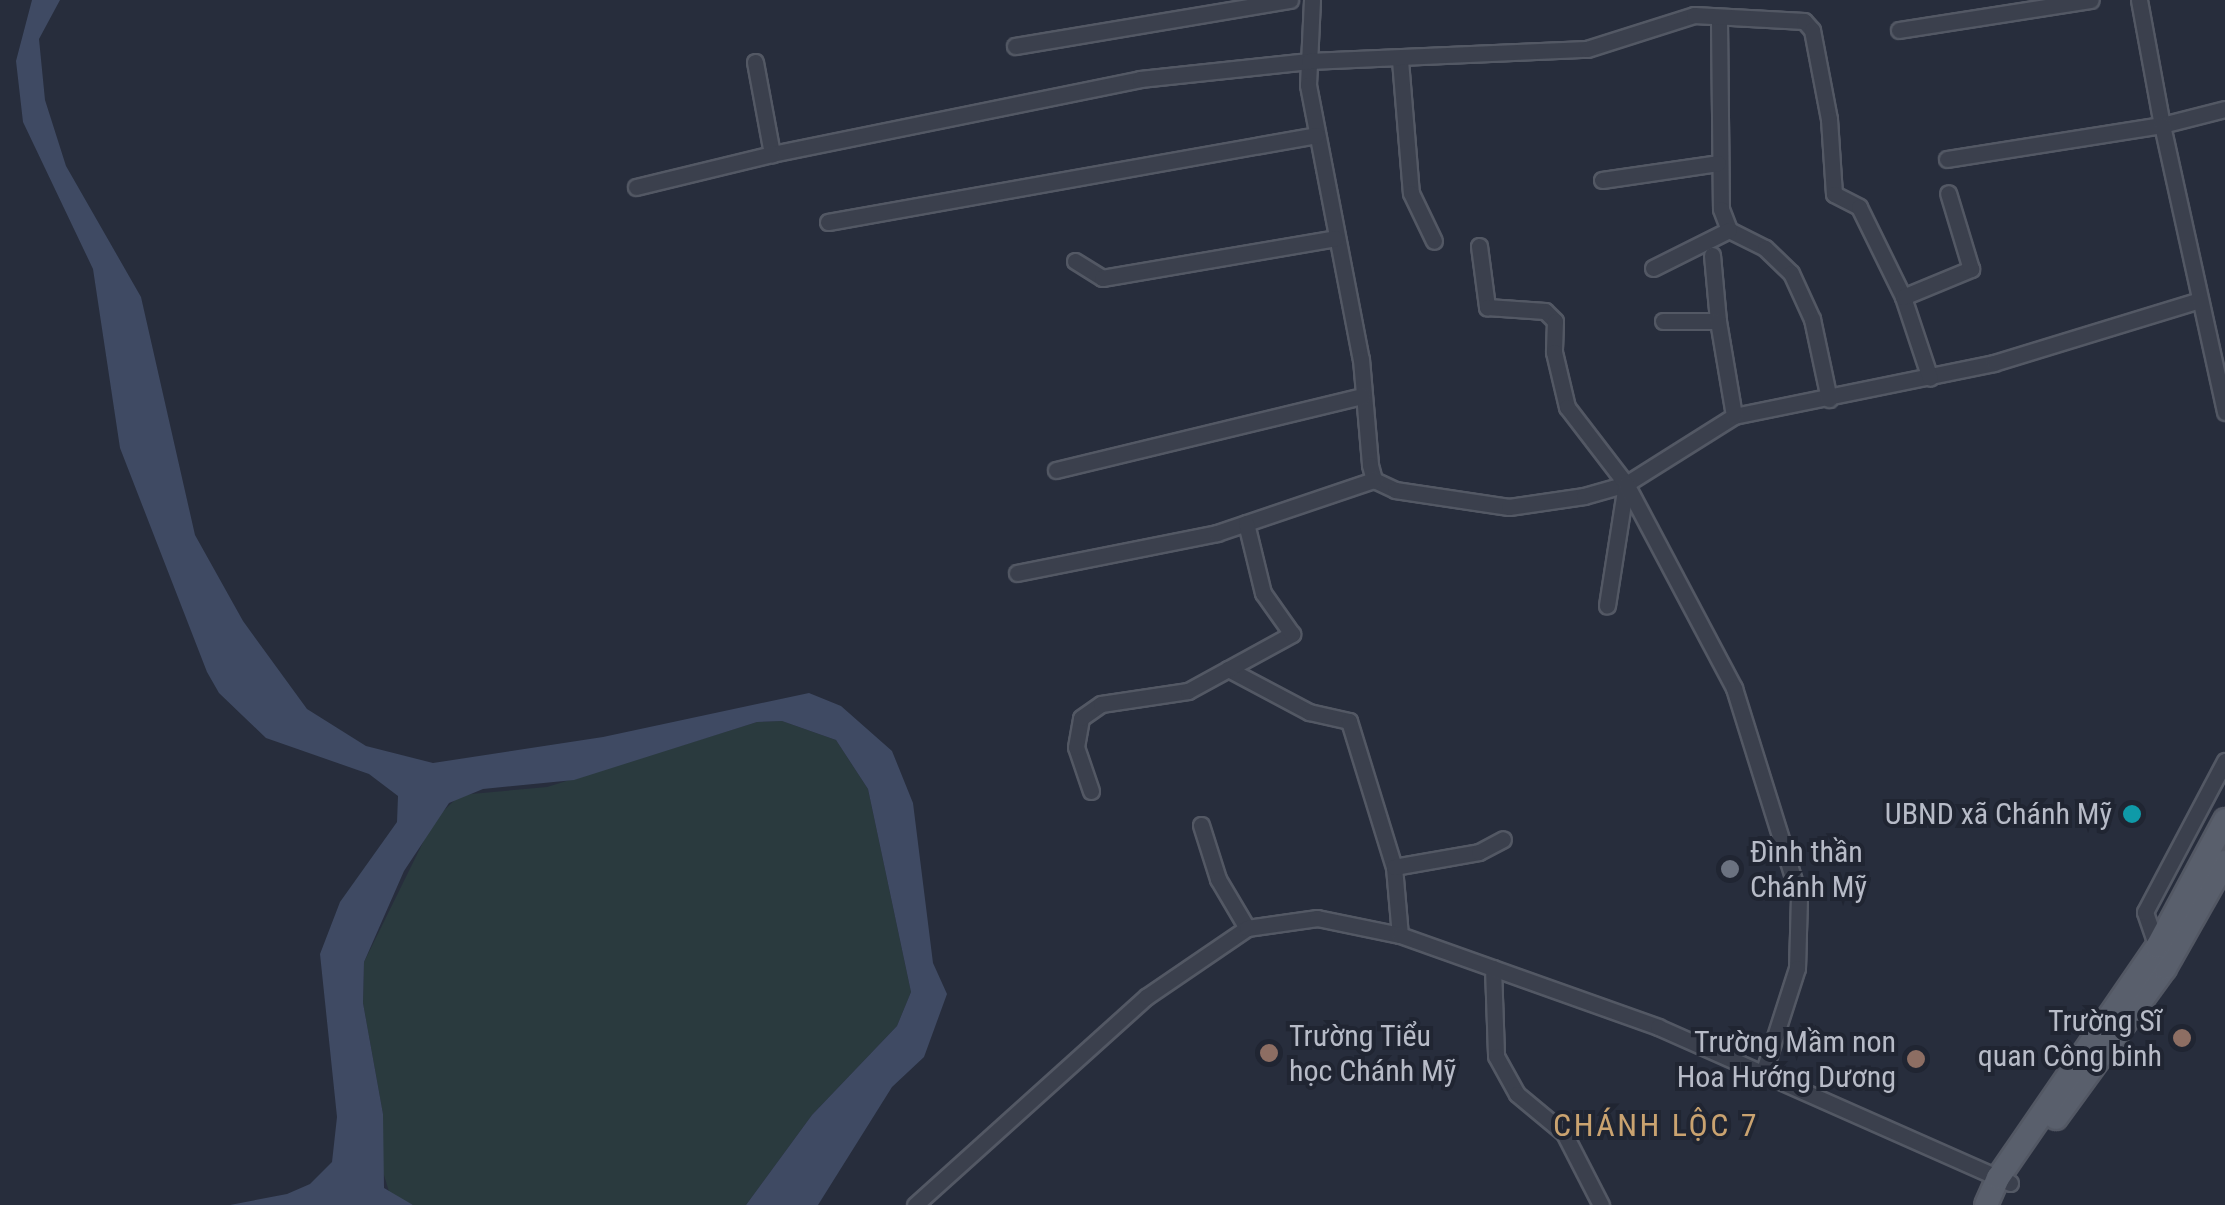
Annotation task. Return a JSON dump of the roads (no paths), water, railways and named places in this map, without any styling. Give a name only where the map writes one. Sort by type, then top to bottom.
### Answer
[{"type":"main road","points":[[2161,958],[2225,820]]},
{"type":"main road","points":[[1986,1205],[2225,862]]},
{"type":"main road","points":[[2000,1205],[2004,1180]]},
{"type":"street","points":[[1015,46],[1290,0]]},
{"type":"street","points":[[1312,0],[1309,61],[1316,135],[1363,396],[1374,480]]},
{"type":"street","points":[[1898,30],[2091,0]]},
{"type":"street","points":[[2139,0],[2200,300],[2218,344],[2225,412]]},
{"type":"street","points":[[636,187],[772,154],[1140,79],[1309,61],[1400,60],[1486,50],[1587,50],[1669,19],[1804,21],[1812,30],[1834,194],[1858,207],[1904,297],[1930,378]]},
{"type":"street","points":[[1719,20],[1718,163],[1728,230]]},
{"type":"street","points":[[1400,60],[1411,193],[1434,241]]},
{"type":"street","points":[[755,62],[772,154]]},
{"type":"street","points":[[1948,159],[2162,125],[2225,109]]},
{"type":"street","points":[[828,222],[1316,135]]},
{"type":"street","points":[[1602,180],[1718,163]]},
{"type":"street","points":[[1904,297],[1971,270],[1948,193]]},
{"type":"street","points":[[1652,268],[1728,230]]},
{"type":"street","points":[[1728,230],[1765,248],[1792,272],[1812,319],[1830,399]]},
{"type":"street","points":[[1075,261],[1102,278],[1336,238]]},
{"type":"street","points":[[1478,246],[1487,307],[1545,310],[1555,321],[1554,352],[1567,407],[1626,484],[1734,688],[1798,897],[1798,968],[1763,1074]]},
{"type":"street","points":[[1712,255],[1734,416]]},
{"type":"street","points":[[1017,574],[1142,551],[1246,523],[1374,480],[1396,490],[1508,507],[1626,484],[1734,416],[1930,378],[2200,300]]},
{"type":"street","points":[[1664,321],[1718,321]]},
{"type":"street","points":[[1056,470],[1363,396]]},
{"type":"street","points":[[1607,606],[1626,484]]},
{"type":"street","points":[[1092,792],[1076,746],[1081,718],[1101,704],[1188,690],[1292,634],[1263,593],[1246,523]]},
{"type":"street","points":[[1228,669],[1310,712],[1349,721],[1394,867],[1400,934]]},
{"type":"street","points":[[2161,958],[2145,912],[2225,761]]},
{"type":"street","points":[[1201,824],[1218,879],[1247,928]]},
{"type":"street","points":[[1394,867],[1479,852],[1503,840]]},
{"type":"street","points":[[915,1205],[1146,997],[1247,928],[1316,918],[1400,934],[1494,968],[1763,1074],[2004,1180]]},
{"type":"street","points":[[1494,968],[1496,1056],[1517,1094],[1564,1133],[1600,1205]]},
{"type":"water","points":[[32,0],[60,0],[39,39],[45,100],[66,166],[141,297],[195,535],[243,621],[307,709],[366,746],[433,763],[603,737],[809,693],[841,706],[892,751],[913,803],[933,963],[947,994],[924,1057],[892,1087],[818,1205],[746,1205],[812,1115],[897,1026],[911,992],[868,789],[836,740],[782,721],[757,722],[574,780],[483,789],[449,803],[404,871],[364,962],[363,1003],[383,1114],[384,1188],[413,1205],[230,1205],[287,1194],[310,1184],[332,1162],[337,1117],[320,954],[340,902],[397,822],[398,796],[369,774],[266,738],[219,693],[207,672],[120,448],[93,269],[23,122],[16,61]]},
{"type":"place","name":"UBND xã Chánh Mỹ","points":[[2132,814]]},
{"type":"place","name":"Đình thần Chánh Mỹ","points":[[1730,869]]},
{"type":"place","name":"Trường Sĩ quan Công binh","points":[[2182,1038]]},
{"type":"place","name":"Trường Tiểu học Chánh Mỹ","points":[[1269,1053]]},
{"type":"place","name":"Trường Mầm non Hoa Hướng Dương","points":[[1916,1059]]},
{"type":"district","name":"CHÁNH LỘC 7","points":[[1656,1125]]}]
